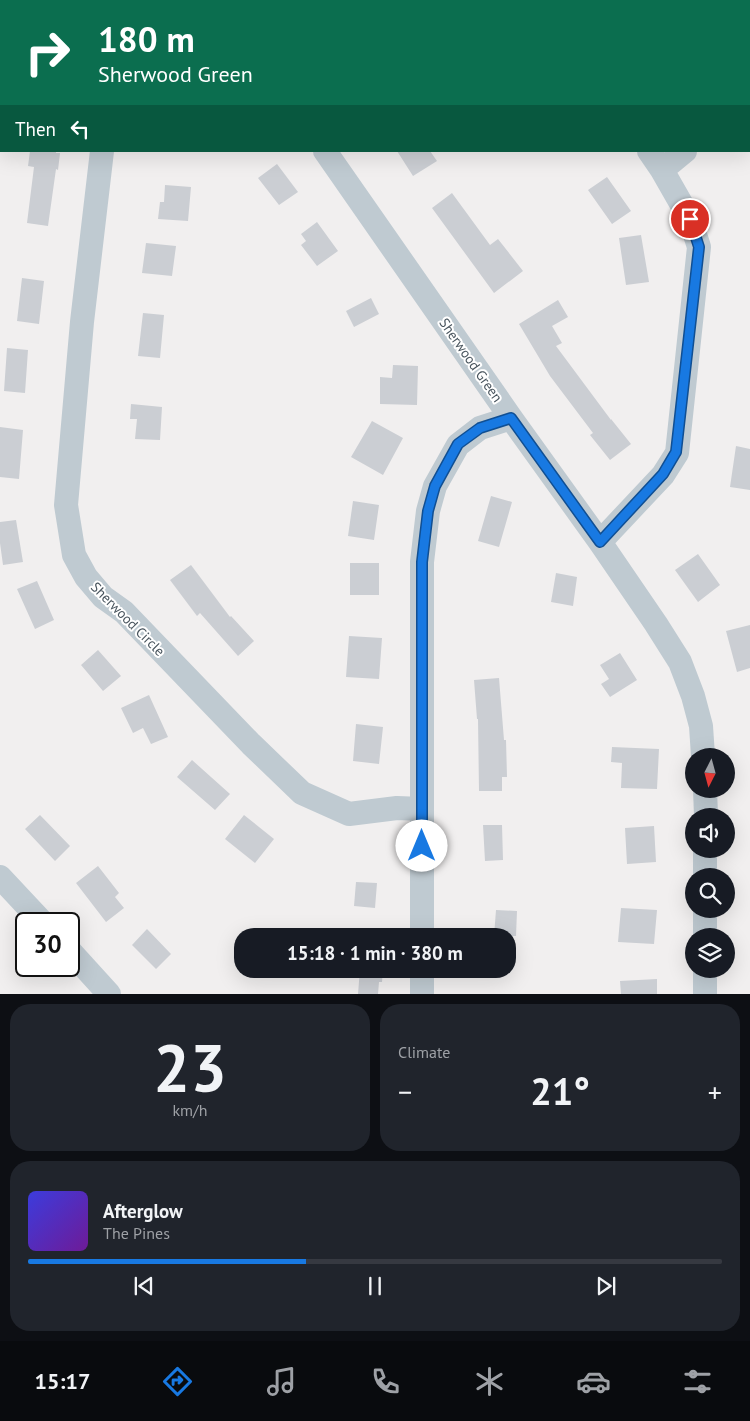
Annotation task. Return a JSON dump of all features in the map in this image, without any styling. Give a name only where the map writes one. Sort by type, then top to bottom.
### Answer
[{"type":"street","name":"Sherwood Circle","points":[[102,152],[82,322],[66,505],[74,555],[86,577],[103,597],[124,612],[251,744],[302,793],[349,814],[397,808],[422,809]]},
{"type":"street","name":"Sherwood Green","points":[[326,152],[656,624],[680,662],[693,696],[701,726],[702,748]]},
{"type":"street","points":[[600,542],[663,474],[676,452],[699,247],[690,219],[655,161],[682,152]]},
{"type":"street","points":[[422,928],[422,562],[428,511],[435,486],[458,444],[480,428],[511,418]]},
{"type":"street","points":[[0,877],[33,912]]},
{"type":"street","points":[[80,962],[109,994]]},
{"type":"street","points":[[422,978],[422,994]]},
{"type":"street","points":[[705,978],[705,994]]},
{"type":"building","points":[[30,152],[60,153],[48,226],[27,223],[34,167],[28,166]]},
{"type":"building","points":[[398,152],[431,152],[437,161],[413,176]]},
{"type":"building","points":[[277,164],[298,192],[279,205],[258,178]]},
{"type":"building","points":[[607,177],[631,211],[612,224],[588,190]]},
{"type":"building","points":[[165,185],[191,187],[188,221],[158,219],[160,202],[164,202]]},
{"type":"building","points":[[452,193],[490,245],[498,239],[523,271],[494,293],[432,208]]},
{"type":"building","points":[[317,222],[338,251],[317,266],[301,245],[306,241],[301,234]]},
{"type":"building","points":[[641,235],[649,282],[626,285],[619,238]]},
{"type":"building","points":[[146,243],[176,246],[172,276],[142,273]]},
{"type":"building","points":[[22,278],[44,281],[39,324],[17,321]]},
{"type":"building","points":[[371,298],[379,314],[354,327],[346,311]]},
{"type":"building","points":[[558,300],[568,317],[552,326],[562,343],[556,346],[631,444],[610,460],[590,435],[593,433],[550,376],[519,324]]},
{"type":"building","points":[[143,313],[164,315],[160,358],[138,356]]},
{"type":"building","points":[[7,348],[28,350],[25,393],[4,391]]},
{"type":"building","points":[[393,365],[418,366],[417,405],[380,404],[380,377],[392,378]]},
{"type":"building","points":[[131,404],[162,407],[160,440],[135,439],[137,419],[130,419]]},
{"type":"building","points":[[372,421],[403,438],[383,475],[351,457]]},
{"type":"building","points":[[0,427],[23,430],[19,479],[0,477]]},
{"type":"building","points":[[736,446],[750,449],[750,490],[730,487]]},
{"type":"building","points":[[491,496],[512,502],[499,547],[478,541]]},
{"type":"building","points":[[353,501],[379,505],[374,540],[348,536]]},
{"type":"building","points":[[16,520],[23,562],[3,565],[0,522]]},
{"type":"building","points":[[698,554],[720,585],[698,602],[675,570]]},
{"type":"building","points":[[350,563],[379,563],[379,595],[350,595]]},
{"type":"building","points":[[191,565],[230,617],[254,641],[238,656],[200,613],[197,616],[170,580]]},
{"type":"building","points":[[556,573],[577,577],[573,606],[551,602]]},
{"type":"building","points":[[37,581],[54,620],[35,629],[17,589]]},
{"type":"building","points":[[750,625],[750,668],[737,672],[726,631]]},
{"type":"building","points":[[349,636],[382,638],[379,679],[346,677]]},
{"type":"building","points":[[98,650],[121,676],[103,691],[81,665]]},
{"type":"building","points":[[620,653],[637,680],[610,697],[601,684],[609,679],[600,665]]},
{"type":"building","points":[[499,678],[504,740],[506,740],[507,777],[502,777],[502,791],[479,791],[478,719],[474,680]]},
{"type":"building","points":[[149,695],[168,737],[151,744],[143,728],[133,733],[121,708]]},
{"type":"building","points":[[356,724],[383,727],[379,764],[353,761]]},
{"type":"building","points":[[612,747],[659,749],[657,789],[621,788],[622,763],[611,762]]},
{"type":"building","points":[[192,760],[230,794],[215,810],[177,777]]},
{"type":"building","points":[[40,815],[70,846],[55,861],[25,829]]},
{"type":"building","points":[[244,815],[274,839],[255,863],[225,839]]},
{"type":"building","points":[[483,825],[502,825],[503,860],[485,861]]},
{"type":"building","points":[[654,826],[656,862],[627,864],[625,828]]},
{"type":"building","points":[[98,866],[119,893],[115,897],[124,908],[106,922],[76,883]]},
{"type":"building","points":[[356,882],[377,883],[375,908],[354,906]]},
{"type":"building","points":[[621,908],[657,910],[654,944],[618,942]]},
{"type":"building","points":[[496,910],[517,911],[516,936],[516,928],[495,928]]},
{"type":"building","points":[[147,929],[171,954],[156,969],[132,945]]},
{"type":"building","points":[[359,978],[382,978],[382,982],[379,982],[378,994],[358,994]]},
{"type":"building","points":[[657,979],[657,994],[621,994],[620,981]]},
{"type":"route","points":[[422,846],[422,562],[428,511],[435,486],[458,444],[480,428],[511,418],[600,542],[663,474],[676,452],[699,247],[690,219]]}]
